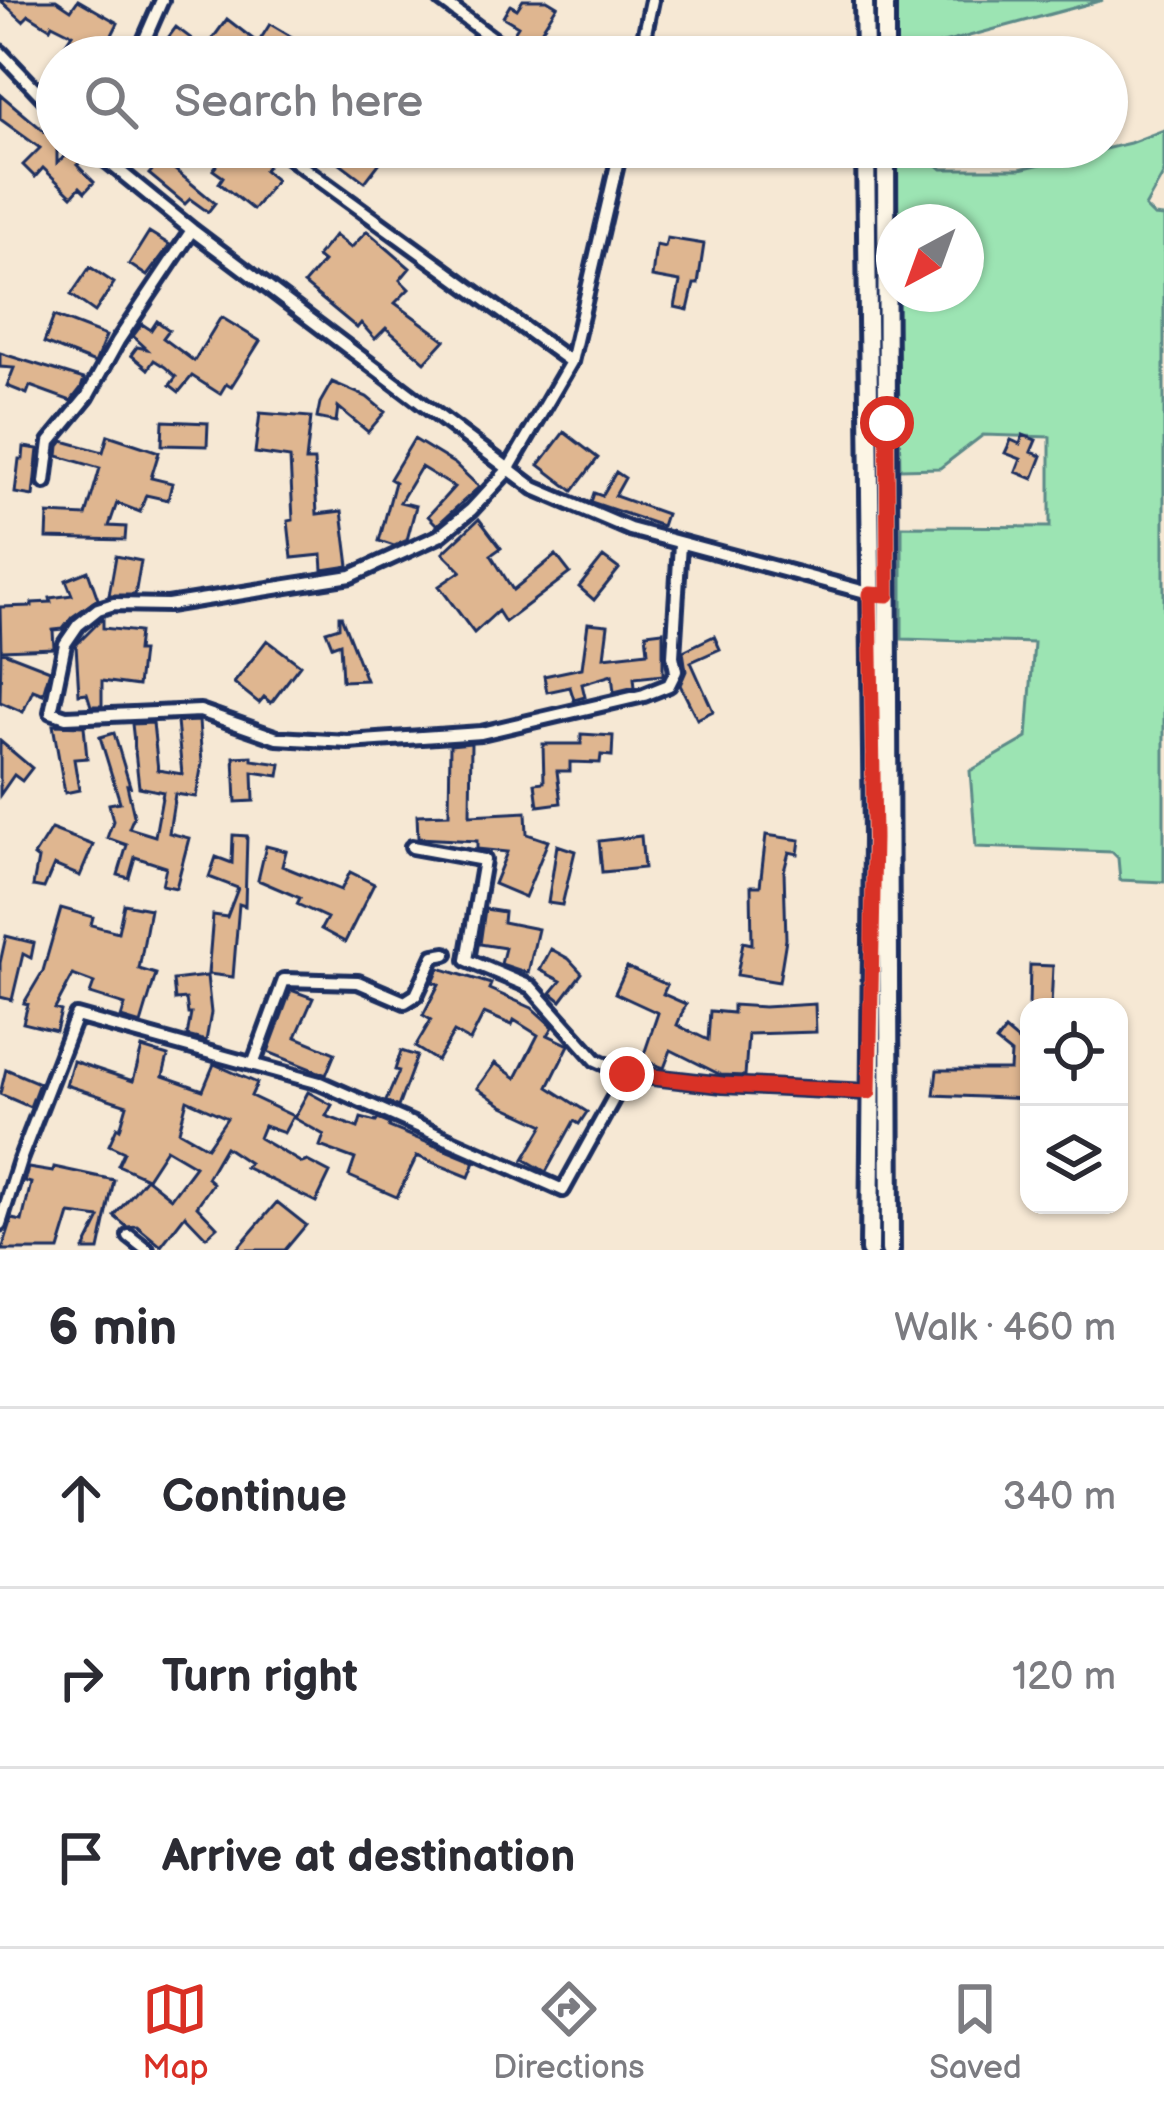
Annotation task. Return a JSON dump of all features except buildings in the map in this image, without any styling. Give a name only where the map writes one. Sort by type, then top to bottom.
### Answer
[{"type":"main road","points":[[864,0],[865,36]]},
{"type":"main road","points":[[885,0],[885,36]]},
{"type":"main road","points":[[867,168],[890,1250]]},
{"type":"main road","points":[[870,1250],[886,168]]},
{"type":"street","points":[[149,36],[162,0]]},
{"type":"street","points":[[644,36],[652,0]]},
{"type":"street","points":[[448,2],[491,36]]},
{"type":"street","points":[[0,52],[36,90]]},
{"type":"street","points":[[118,168],[508,470],[577,510],[680,544],[879,595]]},
{"type":"street","points":[[303,168],[571,362]]},
{"type":"street","points":[[616,168],[571,362],[508,470],[471,510],[439,536],[351,576],[168,605],[114,604],[98,609],[65,644],[52,712],[66,717],[200,711],[278,738],[348,742],[481,733],[644,695],[669,686],[676,671],[680,544]]},
{"type":"street","points":[[45,482],[50,442],[87,398],[118,341],[192,230]]},
{"type":"street","points":[[412,847],[484,860],[467,960],[531,987],[586,1051],[627,1074],[723,1085],[869,1092]]},
{"type":"street","points":[[253,1065],[284,980],[358,982],[405,1002],[416,995],[434,956],[446,954]]},
{"type":"street","points":[[0,1224],[76,1016],[320,1083],[563,1190],[627,1074]]},
{"type":"street","points":[[129,1236],[146,1250]]},
{"type":"green space","points":[[894,0],[1103,0],[969,36],[895,36]]},
{"type":"green space","points":[[1164,130],[1164,173],[1145,207],[1154,216],[1164,217],[1164,882],[1120,880],[1118,858],[1112,852],[976,847],[970,771],[1027,738],[1034,643],[902,639],[902,526],[1050,527],[1050,437],[983,435],[940,468],[900,469],[897,312],[984,312],[984,204],[897,204],[896,168],[1128,168],[1128,143]]},
{"type":"route","points":[[627,1074],[723,1085],[869,1092],[874,838],[870,594],[888,595],[887,423]]}]
